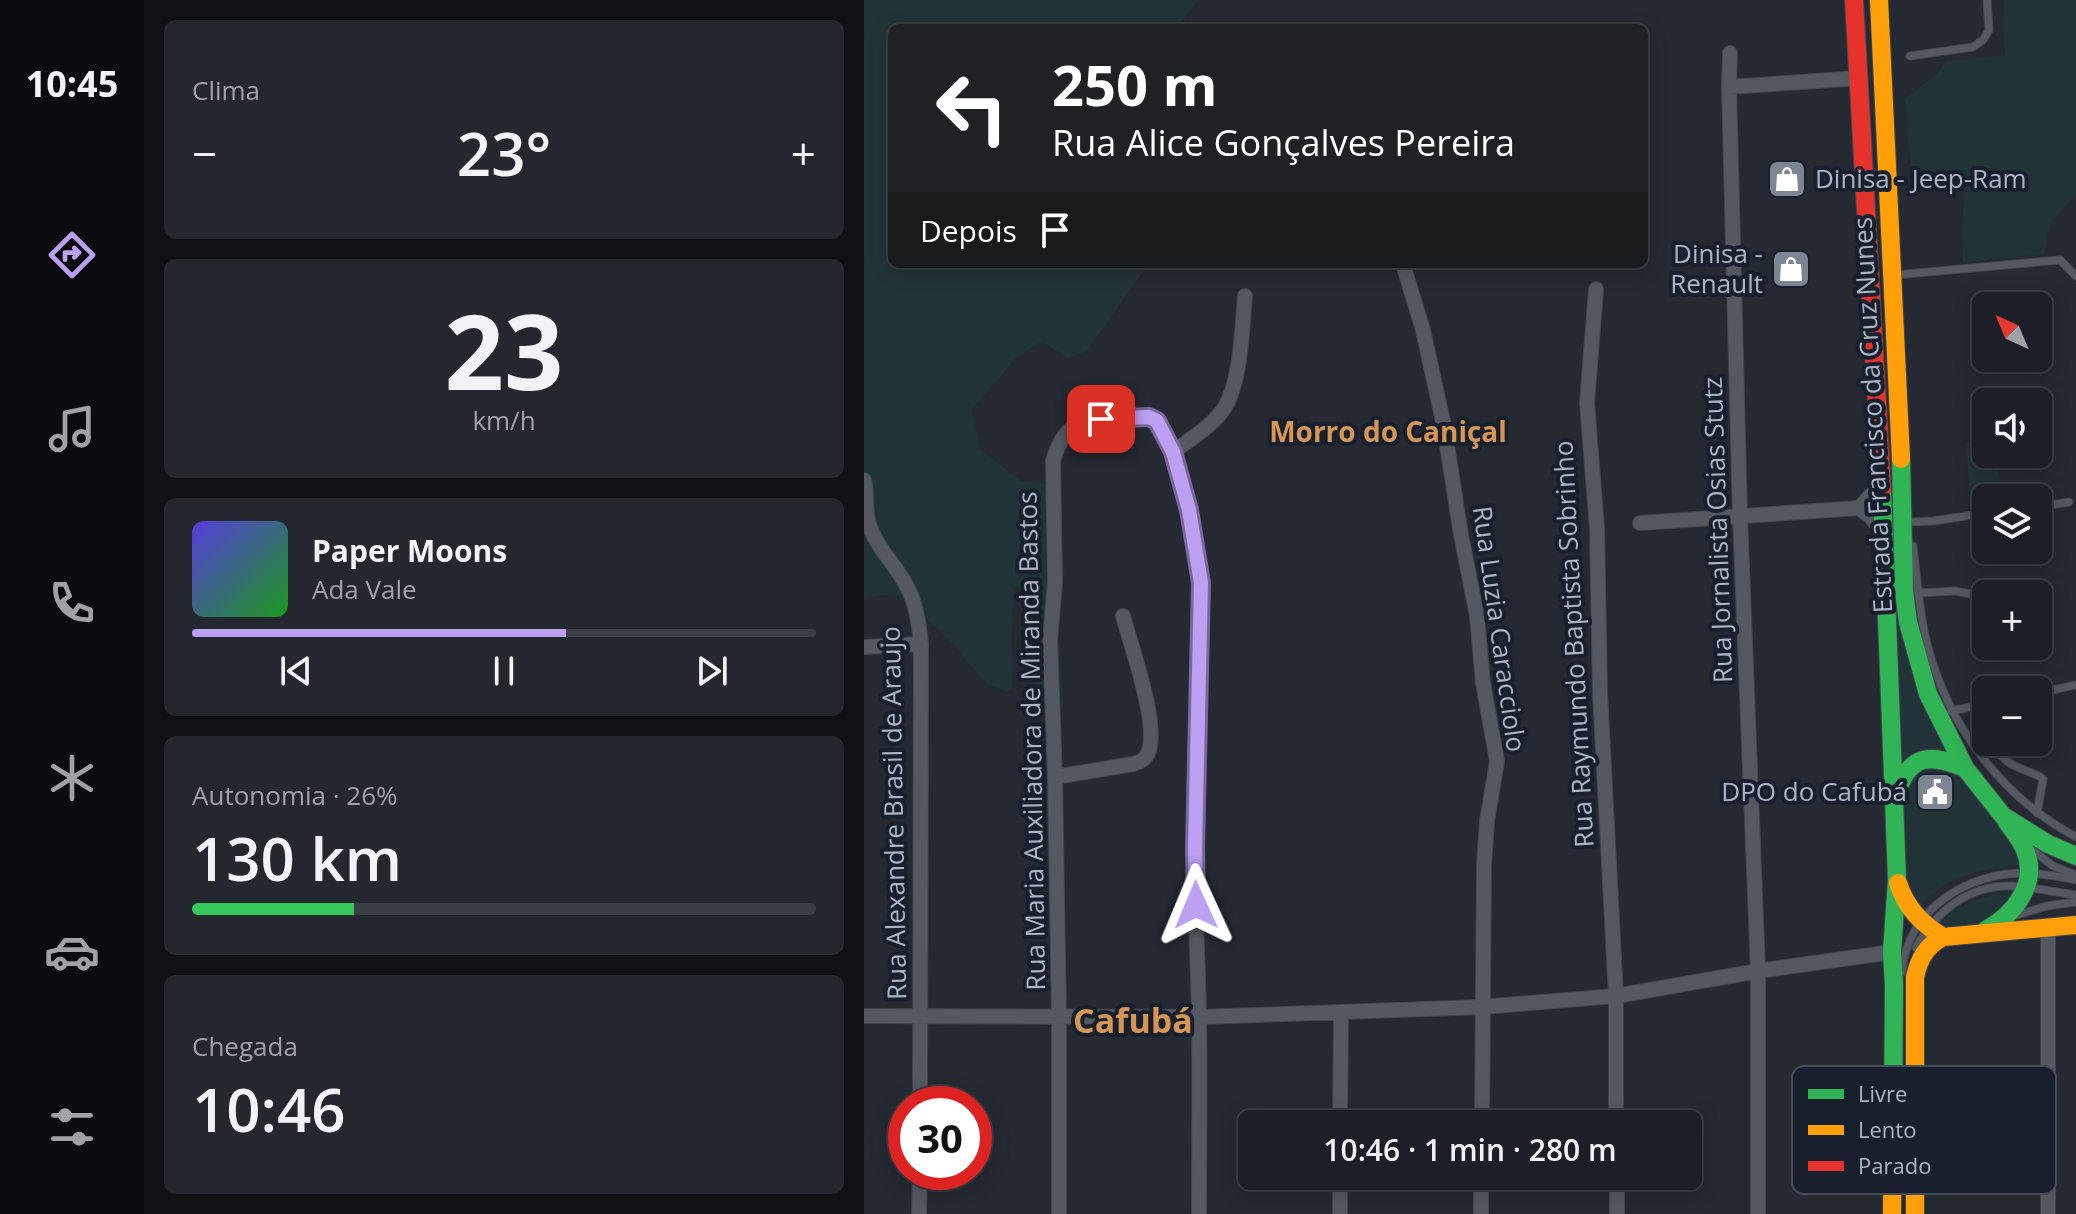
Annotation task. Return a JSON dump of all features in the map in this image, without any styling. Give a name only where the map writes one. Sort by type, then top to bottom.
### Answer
[{"type":"main road","name":"Estrada Francisco da Cruz Nunes","points":[[1854,0],[1882,479],[1897,879],[1892,952],[1893,1066]]},
{"type":"main road","name":"Estrada Francisco da Cruz Nunes","points":[[1879,0],[1906,514],[1904,591],[1911,634],[1928,694],[1964,765],[2003,816],[2048,844],[2076,856]]},
{"type":"main road","points":[[1894,799],[1903,774],[1921,759],[1930,757],[1964,765],[1963,731]]},
{"type":"main road","points":[[1975,934],[2004,920],[2019,905],[2028,880],[2028,858],[2003,816]]},
{"type":"main road","points":[[1897,879],[1906,903],[1931,929],[1975,934],[2076,925]]},
{"type":"main road","points":[[1915,1066],[1915,977],[1917,965],[1929,945],[1931,929]]},
{"type":"main road","name":"Estrada Francisco da Cruz Nunes","points":[[1892,1194],[1892,1214]]},
{"type":"street","name":"Rua Jornalista Osias Stutz","points":[[1730,53],[1740,516],[1758,971],[1758,1214]]},
{"type":"street","points":[[1729,87],[1859,78]]},
{"type":"street","name":"Rua Luzia Caracciolo","points":[[1404,268],[1423,330],[1444,426],[1477,616],[1483,683],[1495,749],[1495,772],[1484,853],[1482,1110]]},
{"type":"street","name":"Rua Raymundo Baptista Sobrinho","points":[[1596,289],[1587,403],[1597,528],[1600,693],[1616,996],[1616,1110]]},
{"type":"street","points":[[1199,1214],[1195,848],[1201,583],[1189,510],[1173,452],[1208,425],[1224,408],[1231,392],[1240,350],[1245,296]]},
{"type":"street","name":"Rua Maria Auxiliadora de Miranda Bastos","points":[[1059,1214],[1059,1017],[1050,640],[1055,582],[1053,461],[1065,433],[1076,425],[1122,417],[1149,417],[1157,421],[1173,452]]},
{"type":"street","points":[[1859,508],[1882,479]]},
{"type":"street","name":"Rua Alexandre Brasil de Araujo","points":[[864,480],[868,523],[880,548],[907,585],[921,644],[920,1086]]},
{"type":"street","points":[[1640,523],[1859,508],[1884,534]]},
{"type":"street","points":[[1055,777],[1133,764],[1145,759],[1149,752],[1152,728],[1123,616]]},
{"type":"street","points":[[864,647],[921,644]]},
{"type":"street","points":[[2048,928],[2048,1066]]},
{"type":"street","points":[[864,1016],[1199,1017],[1482,1007],[1616,996],[1892,952]]},
{"type":"street","points":[[1340,1110],[1341,1013]]},
{"type":"street","points":[[919,1214],[920,1190]]},
{"type":"street","points":[[1340,1190],[1340,1214]]},
{"type":"street","points":[[1481,1190],[1481,1214]]},
{"type":"street","points":[[1617,1190],[1617,1214]]},
{"type":"lane","points":[[1910,56],[1973,47],[1983,40],[1989,30],[1987,0]]},
{"type":"lane","points":[[1893,275],[2060,260],[2076,276]]},
{"type":"lane","points":[[2052,505],[2069,502]]},
{"type":"lane","points":[[1972,515],[1933,521],[1906,514],[1926,642],[1951,711],[1991,769],[2037,813],[2076,837]]},
{"type":"lane","points":[[1918,593],[1955,591],[1972,594]]},
{"type":"lane","points":[[2052,690],[2076,685]]},
{"type":"lane","points":[[1951,711],[1972,707]]},
{"type":"lane","points":[[2000,756],[2043,779],[2037,813]]},
{"type":"lane","points":[[2020,840],[2053,866],[2076,877]]},
{"type":"lane","points":[[1902,1066],[1903,965],[1910,940],[1931,929],[1941,900],[1973,881],[1997,875],[2028,880],[2076,895]]},
{"type":"lane","points":[[1908,1066],[1908,974],[1916,948],[1948,906],[1976,892],[1995,887],[2028,880],[2076,877]]},
{"type":"lane","points":[[2004,920],[2047,906],[2076,902]]},
{"type":"lane","points":[[1907,1194],[1907,1214]]},
{"type":"shaded area","points":[[864,0],[1198,0],[1180,24],[888,24],[888,268],[1149,268],[1142,273],[1087,351],[1067,358],[1042,341],[1016,358],[972,409],[980,449],[1021,481],[1061,485],[1065,572],[1057,612],[1063,707],[1030,707],[1037,620],[1032,589],[1014,586],[1011,637],[1013,687],[1008,692],[989,685],[974,670],[955,645],[924,617],[917,599],[891,595],[864,598]]},
{"type":"shaded area","points":[[2003,0],[2076,0],[2076,195],[2050,223],[2044,254],[1963,262],[1965,176],[1912,178],[1905,99],[1937,74],[1946,61],[2005,55]]},
{"type":"shaded area","points":[[1972,442],[1972,468],[1998,468],[2001,484],[1972,484],[1970,496],[1966,443]]},
{"type":"shaded area","points":[[1894,587],[1908,659],[1921,702],[1945,750],[1926,751],[1899,765]]},
{"type":"shaded area","points":[[1923,767],[1950,769],[1983,804],[2011,842],[2020,865],[1966,875],[1943,886],[1921,905],[1911,894],[1907,881],[1903,795],[1905,786]]},
{"type":"shaded area","points":[[1997,894],[2013,894],[2000,914],[1974,927],[1955,929],[1939,923],[1966,904]]},
{"type":"traffic: fast","points":[[1901,459],[1904,591],[1908,622],[1928,694],[1965,768],[2003,816],[2048,844],[2076,856]]},
{"type":"traffic: fast","points":[[1882,490],[1897,879],[1892,952],[1893,1066]]},
{"type":"traffic: fast","points":[[1897,791],[1909,769],[1924,760],[1942,760],[1965,768]]},
{"type":"traffic: fast","points":[[1986,930],[2014,907],[2029,874],[2025,850],[2007,822]]},
{"type":"traffic: slow","points":[[1879,0],[1901,459]]},
{"type":"traffic: slow","points":[[1898,883],[1915,914],[1943,937]]},
{"type":"traffic: slow","points":[[1915,1066],[1915,977],[1921,959],[1932,945],[1943,937],[2076,925]]},
{"type":"traffic: slow","points":[[1892,1194],[1892,1214]]},
{"type":"traffic: slow","points":[[1915,1194],[1915,1214]]},
{"type":"traffic: jam","points":[[1854,0],[1882,490]]},
{"type":"place","name":"Dinisa - Jeep-Ram","points":[[1787,179]]},
{"type":"place","name":"Dinisa - Renault","points":[[1791,269]]},
{"type":"place","name":"DPO do Cafubá","points":[[1935,792]]},
{"type":"district","name":"Morro do Caniçal","points":[[1388,432]]},
{"type":"district","name":"Cafubá","points":[[1133,1021]]},
{"type":"route","points":[[1101,419],[1149,417],[1157,421],[1173,452],[1189,510],[1201,583],[1196,905]]}]
